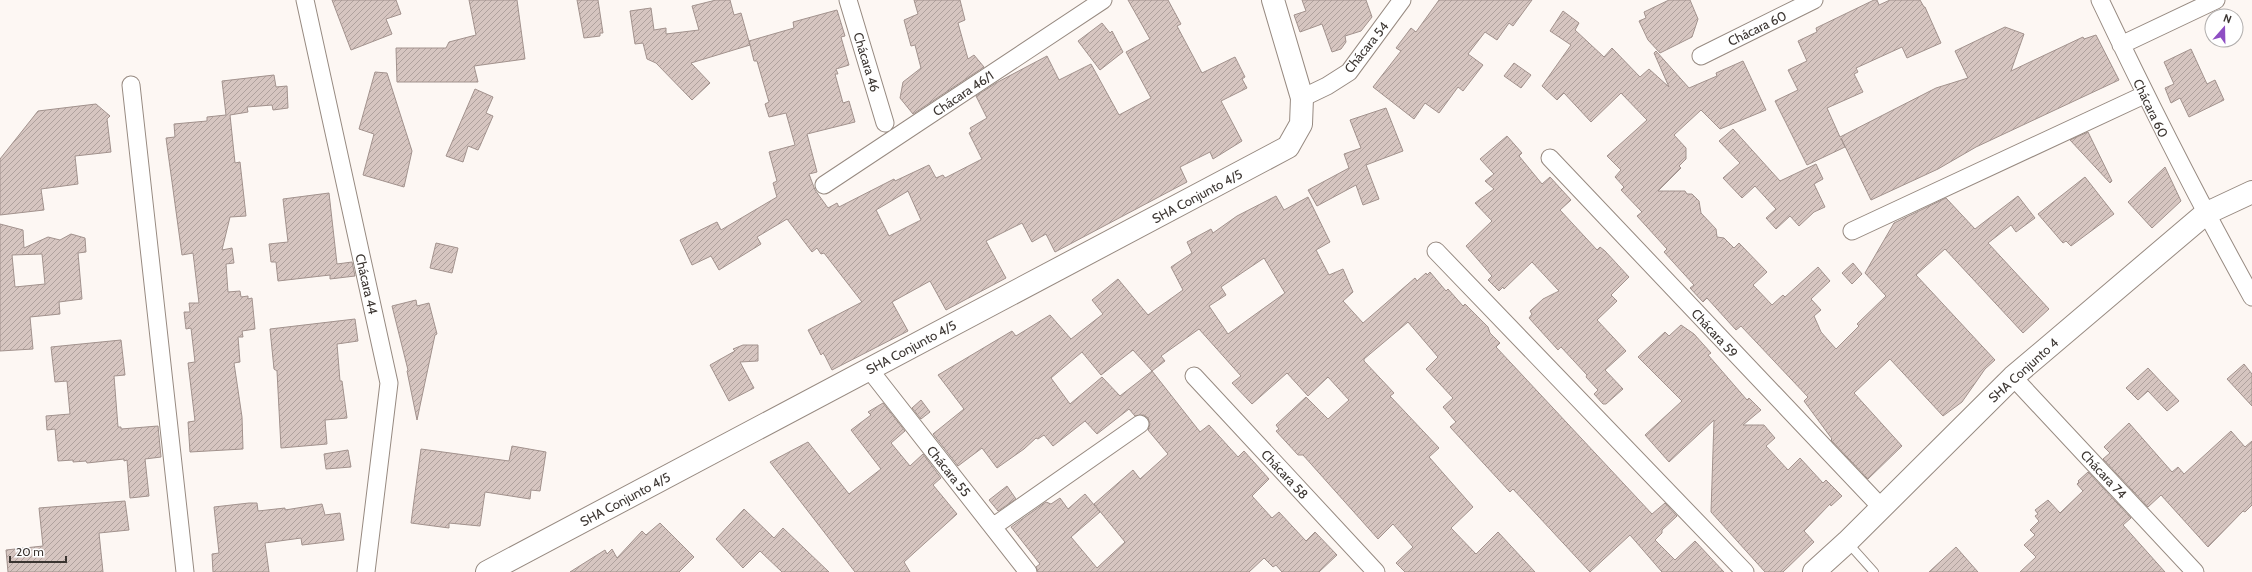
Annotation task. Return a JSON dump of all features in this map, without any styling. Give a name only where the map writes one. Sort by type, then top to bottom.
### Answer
[{"type":"street","name":"Chácara 44","points":[[305,0],[389,383],[366,572]]},
{"type":"street","name":"Chácara 46","points":[[848,0],[885,123]]},
{"type":"street","name":"Chácara 46/1","points":[[824,185],[1103,0]]},
{"type":"street","name":"SHA Conjunto 4/5","points":[[487,572],[1288,147],[1301,124],[1302,98],[1273,0]]},
{"type":"street","name":"Chácara 54","points":[[1302,98],[1327,86],[1349,72],[1402,0]]},
{"type":"street","name":"Chácara 60","points":[[1701,56],[1814,0]]},
{"type":"street","name":"Chácara 60","points":[[2100,0],[2144,95],[2206,214],[2252,297]]},
{"type":"street","points":[[2122,45],[2216,0]]},
{"type":"street","points":[[131,86],[185,572]]},
{"type":"street","points":[[1852,231],[2144,95]]},
{"type":"street","name":"Chácara 59","points":[[1550,158],[1881,507]]},
{"type":"street","name":"SHA Conjunto 4","points":[[1814,572],[1847,542],[2013,377],[2206,214],[2252,192]]},
{"type":"street","points":[[1436,251],[1745,572]]},
{"type":"street","name":"Chácara 55","points":[[869,369],[994,526],[1028,572]]},
{"type":"street","name":"Chácara 58","points":[[1194,376],[1376,572]]},
{"type":"street","name":"Chácara 74","points":[[2013,377],[2195,572]]},
{"type":"street","points":[[994,526],[1140,424]]},
{"type":"lane","points":[[1847,542],[1874,572]]},
{"type":"building","points":[[332,0],[396,0],[401,14],[386,19],[392,34],[351,50]]},
{"type":"building","points":[[469,0],[517,0],[525,59],[474,66],[478,82],[397,82],[396,48],[446,48],[449,42],[476,35]]},
{"type":"building","points":[[577,0],[598,0],[603,33],[600,33],[600,36],[584,38]]},
{"type":"building","points":[[716,0],[730,0],[734,15],[741,13],[750,45],[691,63],[710,83],[692,100],[656,63],[647,59],[643,43],[635,44],[630,11],[651,8],[654,30],[666,28],[666,34],[699,30],[692,6]]},
{"type":"building","points":[[914,0],[960,0],[965,20],[958,23],[968,59],[974,55],[984,67],[913,114],[900,98],[903,82],[921,68],[915,45],[911,46],[904,20],[918,14]]},
{"type":"building","points":[[1128,0],[1168,0],[1181,24],[1177,26],[1202,73],[1235,57],[1245,77],[1242,79],[1247,88],[1221,101],[1242,141],[1213,159],[1210,152],[1180,167],[1187,182],[1055,252],[1046,234],[1032,242],[1022,223],[986,241],[1006,278],[946,310],[930,281],[892,302],[908,331],[832,370],[823,353],[821,355],[808,330],[862,302],[824,253],[821,254],[817,248],[812,252],[787,219],[757,237],[761,244],[719,270],[711,256],[692,265],[680,240],[717,222],[721,230],[777,197],[773,183],[777,181],[769,152],[795,145],[786,113],[769,117],[765,104],[769,102],[757,61],[754,61],[749,41],[794,28],[793,22],[837,10],[845,36],[841,37],[849,65],[836,69],[838,74],[835,74],[843,103],[849,101],[855,122],[807,134],[817,172],[809,174],[815,190],[828,208],[837,203],[839,207],[894,179],[895,181],[929,165],[936,178],[943,175],[945,178],[982,159],[969,133],[972,131],[970,128],[987,118],[976,96],[996,83],[1047,56],[1059,80],[1091,64],[1119,115],[1151,98],[1126,52],[1150,39]],"holes":[[[908,191],[921,220],[889,236],[876,210]]]},
{"type":"building","points":[[1302,0],[1366,0],[1372,17],[1361,31],[1345,36],[1346,42],[1341,49],[1332,52],[1322,24],[1300,32],[1294,15],[1306,11]]},
{"type":"building","points":[[1439,0],[1532,0],[1513,26],[1509,23],[1497,40],[1485,32],[1468,54],[1483,65],[1463,91],[1458,87],[1439,113],[1425,103],[1414,119],[1373,87],[1401,51],[1396,48],[1411,28],[1416,32]]},
{"type":"building","points":[[1669,0],[1690,0],[1698,19],[1692,37],[1660,53],[1648,40],[1639,21],[1646,18],[1644,12]]},
{"type":"building","points":[[1874,0],[1877,0],[1879,5],[1890,0],[1920,0],[1925,7],[1941,43],[1907,58],[1902,47],[1856,68],[1858,72],[1854,74],[1863,92],[1827,108],[1840,137],[1936,88],[1968,78],[1955,51],[2005,27],[2024,34],[2011,71],[2083,37],[2084,39],[2096,35],[2119,80],[1976,147],[1938,169],[1871,200],[1841,138],[1845,147],[1807,165],[1775,101],[1798,90],[1788,70],[1807,61],[1798,41],[1817,32],[1816,28]]},
{"type":"building","points":[[1563,11],[1579,23],[1575,30],[1604,57],[1612,48],[1640,77],[1649,69],[1669,87],[1654,53],[1656,51],[1689,88],[1717,76],[1716,73],[1743,61],[1766,110],[1720,129],[1701,110],[1674,135],[1686,148],[1686,159],[1679,166],[1681,168],[1658,191],[1685,191],[1687,194],[1692,194],[1699,201],[1701,213],[1716,229],[1717,237],[1724,238],[1734,248],[1739,243],[1767,272],[1753,285],[1772,305],[1783,295],[1785,297],[1818,267],[1830,281],[1811,299],[1821,310],[1814,316],[1821,332],[1836,349],[1859,326],[1857,324],[1886,296],[1865,273],[1894,223],[1946,198],[1975,229],[2018,196],[2035,218],[2016,232],[2011,225],[1988,243],[2049,309],[2023,333],[1945,249],[1916,275],[1995,360],[1985,369],[1962,402],[1943,416],[1890,359],[1854,393],[1902,446],[1868,479],[1831,440],[1832,439],[1804,401],[1808,397],[1741,326],[1736,330],[1707,298],[1703,302],[1690,288],[1694,285],[1664,252],[1667,249],[1637,216],[1642,212],[1621,190],[1624,187],[1615,177],[1621,170],[1607,156],[1647,120],[1621,93],[1591,122],[1564,93],[1557,100],[1542,86],[1571,45],[1550,31]]},
{"type":"building","points":[[1102,23],[1110,33],[1112,31],[1123,52],[1100,70],[1078,41]]},
{"type":"building","points":[[2191,49],[2207,84],[2215,80],[2224,100],[2189,117],[2180,98],[2171,103],[2165,88],[2174,84],[2164,62]]},
{"type":"building","points":[[1514,63],[1531,75],[1521,88],[1504,76]]},
{"type":"building","points":[[375,72],[387,73],[412,151],[404,187],[363,175],[374,134],[359,129]]},
{"type":"building","points":[[274,75],[276,87],[287,86],[288,108],[273,110],[272,105],[247,107],[248,112],[230,115],[235,163],[240,162],[246,216],[230,217],[222,250],[232,248],[234,263],[226,264],[228,292],[240,291],[241,297],[248,296],[248,299],[252,298],[255,329],[242,331],[243,337],[238,337],[240,362],[234,363],[242,417],[243,449],[190,452],[188,422],[195,421],[188,363],[195,362],[191,328],[186,329],[184,312],[190,312],[189,303],[199,303],[193,253],[182,255],[166,138],[175,137],[174,124],[207,121],[207,117],[226,115],[222,81]]},
{"type":"building","points":[[475,89],[493,97],[486,113],[493,116],[478,150],[468,146],[463,162],[446,156]]},
{"type":"building","points":[[96,104],[110,116],[107,119],[111,152],[75,156],[78,184],[41,189],[44,210],[0,215],[0,159],[38,111]]},
{"type":"building","points":[[1386,108],[1403,151],[1366,165],[1379,199],[1363,205],[1356,185],[1317,206],[1308,190],[1349,168],[1344,154],[1361,148],[1350,120]]},
{"type":"building","points":[[1733,129],[1780,181],[1816,164],[1823,179],[1814,184],[1825,207],[1814,212],[1799,226],[1790,216],[1776,229],[1766,218],[1776,209],[1755,186],[1742,198],[1723,178],[1740,163],[1719,141]]},
{"type":"building","points":[[2088,132],[2112,181],[2110,183],[2070,140]]},
{"type":"building","points":[[1507,136],[1522,153],[1519,156],[1542,184],[1550,177],[1571,200],[1560,210],[1597,250],[1600,247],[1605,251],[1629,277],[1611,295],[1617,301],[1597,320],[1626,351],[1605,370],[1623,389],[1606,404],[1603,404],[1594,394],[1598,390],[1586,377],[1587,375],[1561,347],[1558,350],[1529,318],[1532,314],[1530,311],[1543,299],[1559,291],[1532,262],[1504,289],[1503,287],[1499,291],[1488,280],[1492,276],[1466,246],[1492,221],[1475,203],[1494,189],[1485,181],[1494,174],[1480,159]]},
{"type":"building","points":[[2165,167],[2181,201],[2152,228],[2128,202]]},
{"type":"building","points":[[2085,177],[2114,214],[2071,246],[2066,241],[2063,243],[2038,214]]},
{"type":"building","points":[[329,193],[337,264],[352,262],[355,276],[330,279],[330,275],[278,281],[276,262],[271,262],[269,244],[288,242],[283,199]]},
{"type":"building","points":[[1276,196],[1284,210],[1308,197],[1330,242],[1316,250],[1329,275],[1343,269],[1353,292],[1343,301],[1363,323],[1415,278],[1417,281],[1426,273],[1427,275],[1430,272],[1446,291],[1448,289],[1463,306],[1465,304],[1488,327],[1490,333],[1500,343],[1496,347],[1652,514],[1665,503],[1677,516],[1662,530],[1662,533],[1655,540],[1675,560],[1695,541],[1724,572],[1662,572],[1630,535],[1590,572],[1513,489],[1510,492],[1450,427],[1456,422],[1443,407],[1453,398],[1426,369],[1438,357],[1408,322],[1364,359],[1364,361],[1394,393],[1390,396],[1439,448],[1429,457],[1473,507],[1451,528],[1476,554],[1498,532],[1535,572],[1405,572],[1396,563],[1413,547],[1393,524],[1378,539],[1303,455],[1298,455],[1276,431],[1279,429],[1276,425],[1306,397],[1328,419],[1349,400],[1328,377],[1308,396],[1287,373],[1252,404],[1232,383],[1241,376],[1199,329],[1161,356],[1165,361],[1152,371],[1200,432],[1209,425],[1238,457],[1244,451],[1269,479],[1252,496],[1272,518],[1279,512],[1306,541],[1315,532],[1337,555],[1319,572],[1282,572],[1276,565],[1273,567],[1264,558],[1249,572],[1038,572],[1036,567],[1040,564],[1011,527],[1046,502],[1051,504],[1060,498],[1068,509],[1085,494],[1100,512],[1071,537],[1097,568],[1125,542],[1094,504],[1133,470],[1140,479],[1168,454],[1148,430],[1150,424],[1148,418],[1144,415],[1135,416],[1129,409],[1097,434],[1085,421],[1053,446],[1044,435],[1038,439],[1036,438],[1024,449],[997,468],[982,448],[958,466],[933,434],[964,409],[938,375],[1012,331],[1016,336],[1050,315],[1071,339],[1103,314],[1092,300],[1118,279],[1148,315],[1183,290],[1171,267],[1192,253],[1187,242],[1211,229],[1213,233],[1237,216]],"holes":[[[1264,258],[1285,293],[1228,334],[1209,306],[1226,295],[1221,287]],[[1133,350],[1152,371],[1120,396],[1102,377],[1070,404],[1051,378],[1082,352],[1101,375]]]},
{"type":"building","points":[[0,224],[23,230],[24,248],[48,237],[60,240],[71,234],[85,238],[86,252],[78,253],[82,299],[59,302],[60,314],[30,317],[33,349],[0,351]],"holes":[[[42,254],[45,284],[15,287],[12,255]]]},
{"type":"building","points":[[436,243],[458,248],[452,273],[430,268]]},
{"type":"building","points":[[1853,263],[1862,274],[1852,284],[1842,273]]},
{"type":"building","points":[[416,300],[417,306],[429,303],[437,334],[435,335],[417,420],[408,370],[392,306]]},
{"type":"building","points":[[355,319],[358,341],[337,344],[340,381],[342,381],[347,418],[325,420],[327,444],[281,448],[277,371],[274,369],[270,329]]},
{"type":"building","points":[[1681,325],[1694,334],[1711,353],[1708,355],[1747,400],[1749,398],[1761,410],[1743,425],[1764,425],[1775,438],[1766,446],[1788,470],[1800,458],[1823,483],[1826,480],[1842,496],[1831,506],[1830,504],[1804,531],[1814,542],[1783,572],[1765,572],[1711,512],[1714,420],[1669,462],[1645,435],[1682,401],[1638,357],[1665,332],[1669,336]]},
{"type":"building","points":[[121,340],[125,375],[114,376],[118,427],[121,427],[121,429],[158,426],[161,457],[145,459],[149,496],[130,498],[127,460],[124,461],[124,459],[87,463],[86,461],[73,462],[73,460],[58,461],[55,429],[47,430],[46,416],[70,414],[67,381],[55,382],[51,347]]},
{"type":"building","points":[[743,345],[758,345],[758,361],[740,362],[754,388],[729,401],[710,365],[735,351],[733,349]]},
{"type":"building","points":[[2244,364],[2252,374],[2252,406],[2227,379]]},
{"type":"building","points":[[2148,368],[2179,401],[2167,411],[2148,391],[2138,400],[2126,388]]},
{"type":"building","points":[[921,400],[930,412],[921,419],[912,408]]},
{"type":"building","points":[[883,403],[905,431],[891,443],[910,466],[923,454],[941,478],[933,485],[957,514],[904,562],[910,572],[855,572],[770,462],[808,442],[849,494],[881,469],[851,430],[871,415],[868,412]]},
{"type":"building","points":[[2129,423],[2172,472],[2178,467],[2184,474],[2231,431],[2245,447],[2252,441],[2252,505],[2245,512],[2243,511],[2208,547],[2161,495],[2148,507],[2103,459],[2110,453],[2104,447]]},
{"type":"building","points":[[512,446],[546,452],[540,491],[531,490],[530,499],[485,492],[480,526],[449,523],[449,528],[411,523],[421,449],[509,461]]},
{"type":"building","points":[[348,450],[351,467],[326,469],[324,454]]},
{"type":"building","points":[[2088,472],[2131,518],[2123,525],[2165,572],[2020,572],[2036,557],[2024,545],[2035,535],[2030,530],[2039,521],[2035,516],[2038,514],[2035,510],[2048,500],[2060,513],[2083,491],[2077,484],[2079,482],[2078,481]]},
{"type":"building","points":[[1007,486],[1016,499],[998,511],[989,500]]},
{"type":"building","points":[[125,501],[129,530],[99,533],[103,572],[8,572],[6,550],[43,546],[39,508]]},
{"type":"building","points":[[257,503],[258,511],[285,508],[285,510],[322,504],[325,515],[340,513],[344,540],[302,545],[301,538],[265,543],[269,572],[213,572],[212,554],[219,553],[214,507]]},
{"type":"building","points":[[744,509],[774,538],[783,528],[829,572],[782,572],[760,551],[743,568],[716,539]]},
{"type":"building","points":[[660,523],[694,557],[679,572],[570,572],[605,550],[607,554],[612,549],[617,558],[642,531],[646,535]]},
{"type":"building","points":[[1956,547],[1978,572],[1929,572]]}]
